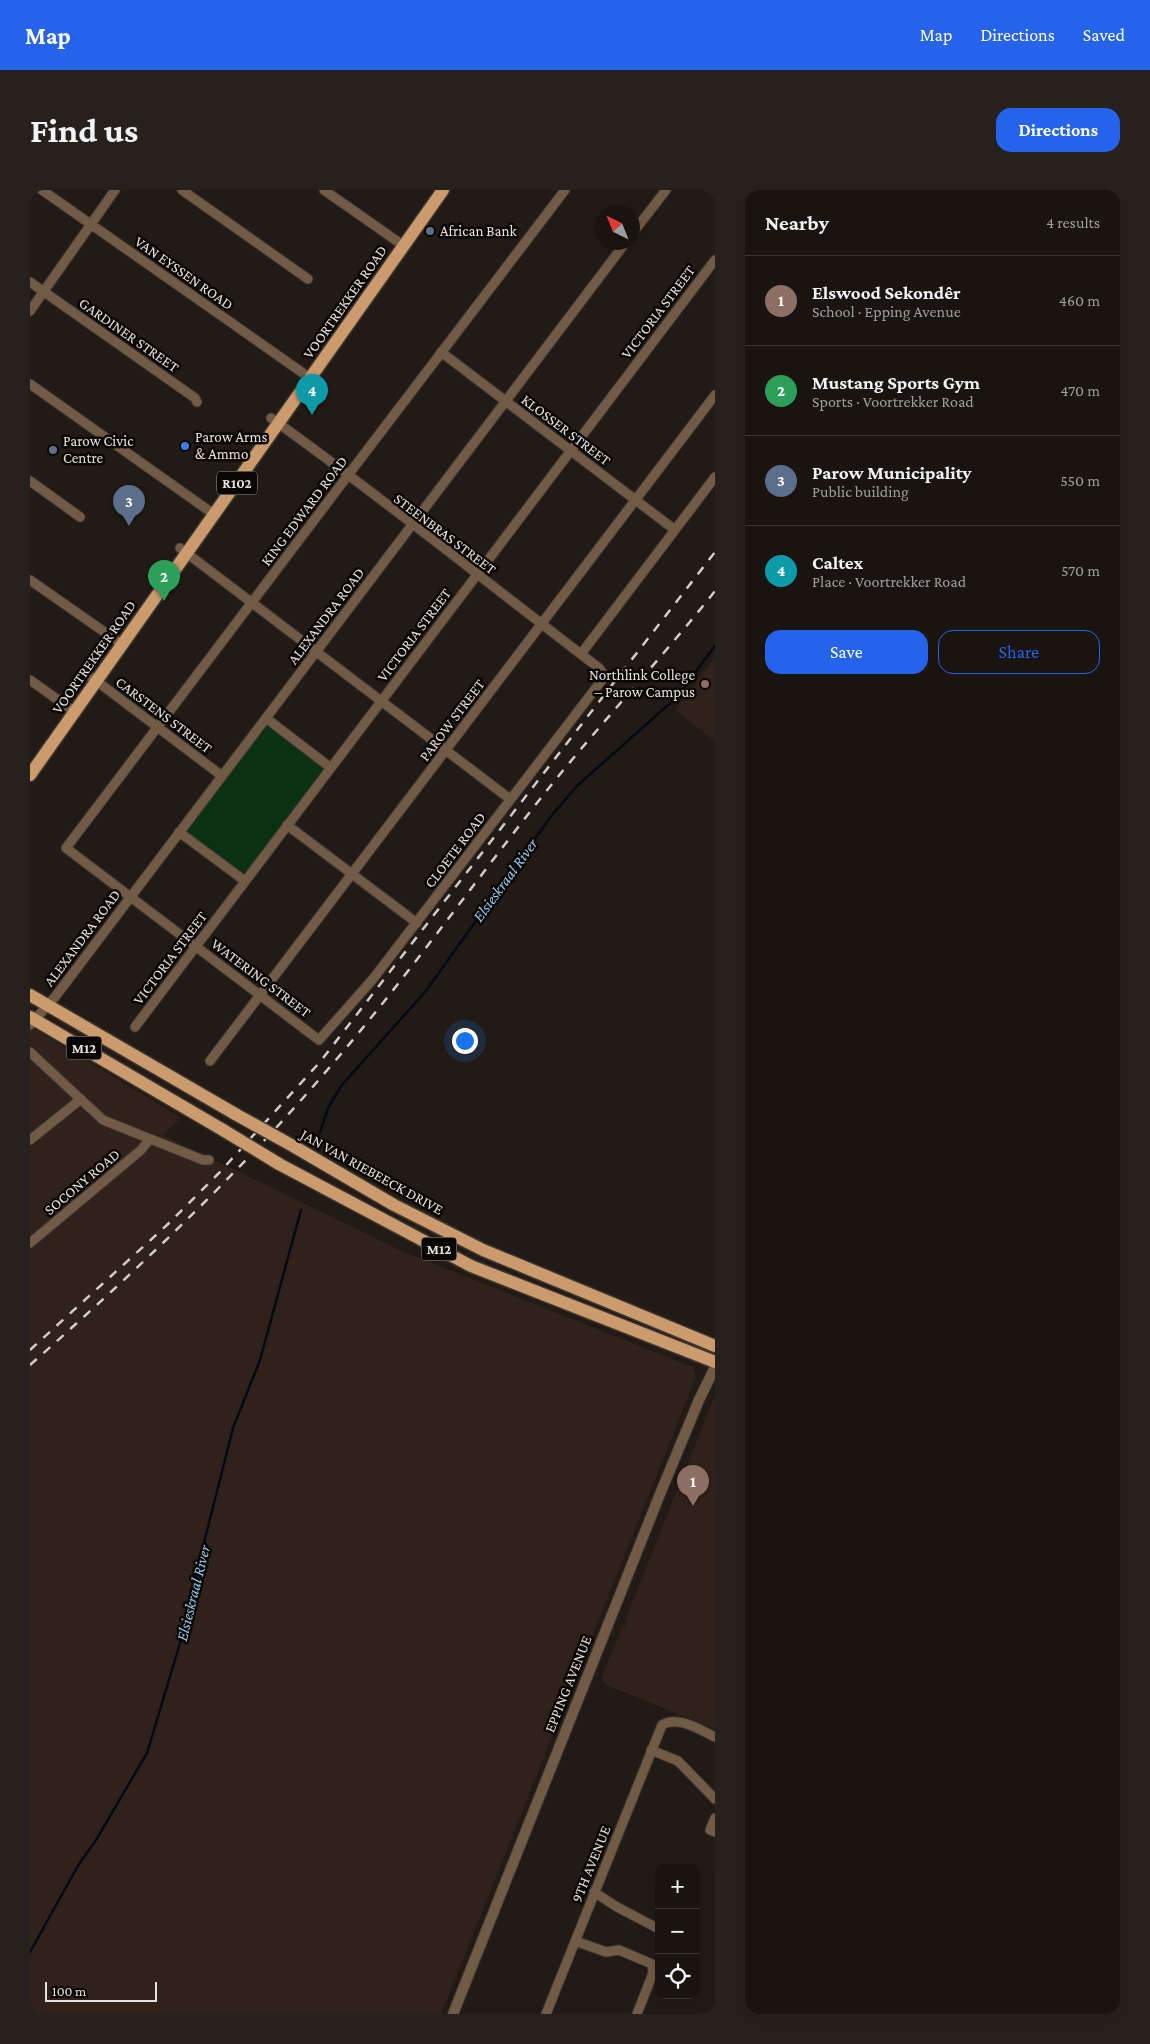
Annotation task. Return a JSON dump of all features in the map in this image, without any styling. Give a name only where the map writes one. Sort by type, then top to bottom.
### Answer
[{"type":"main road","name":"VOORTREKKER ROAD","points":[[401,244],[433,190]]},
{"type":"main road","name":"VOORTREKKER ROAD","points":[[30,775],[72,709],[183,551],[212,513],[401,244],[442,190]]},
{"type":"main road","name":"VOORTREKKER ROAD","points":[[30,761],[72,709]]},
{"type":"main road","name":"JAN VAN RIEBEECK DRIVE","points":[[30,995],[394,1205],[483,1250],[715,1346]]},
{"type":"main road","name":"M12","points":[[32,1021],[279,1164],[471,1266],[715,1362]]},
{"type":"street","name":"VAN EYSSEN ROAD","points":[[42,190],[307,376]]},
{"type":"street","points":[[30,311],[115,190]]},
{"type":"street","points":[[182,190],[308,278]]},
{"type":"street","points":[[324,190],[401,244]]},
{"type":"street","name":"KING EDWARD ROAD","points":[[66,848],[565,190]]},
{"type":"street","points":[[640,224],[666,190]]},
{"type":"street","name":"ALEXANDRA ROAD","points":[[32,1021],[48,1005],[620,250]]},
{"type":"street","name":"VICTORIA STREET","points":[[135,1027],[715,260]]},
{"type":"street","name":"GARDINER STREET","points":[[30,282],[197,402]]},
{"type":"street","name":"KLOSSER STREET","points":[[442,352],[675,530]]},
{"type":"street","points":[[30,384],[212,513]]},
{"type":"street","name":"PAROW STREET","points":[[210,1061],[715,395]]},
{"type":"street","name":"STEENBRAS STREET","points":[[275,421],[602,671]]},
{"type":"street","points":[[581,654],[715,477]]},
{"type":"street","points":[[30,481],[80,517]]},
{"type":"street","points":[[183,551],[510,799]]},
{"type":"street","points":[[30,580],[120,642]]},
{"type":"street","name":"CLOETE ROAD","points":[[319,1040],[374,979],[417,923],[602,680],[602,671]]},
{"type":"street","name":"CARSTENS STREET","points":[[94,678],[222,776]]},
{"type":"street","points":[[30,680],[72,709]]},
{"type":"street","points":[[266,718],[331,768]]},
{"type":"street","points":[[288,825],[417,923]]},
{"type":"street","points":[[179,832],[245,881]]},
{"type":"street","name":"WATERING STREET","points":[[66,848],[319,1040]]},
{"type":"street","points":[[30,1052],[108,1123],[203,1160],[209,1160]]},
{"type":"street","points":[[30,1140],[81,1099]]},
{"type":"street","name":"SOCONY ROAD","points":[[30,1243],[141,1150],[150,1139]]},
{"type":"street","name":"EPPING AVENUE","points":[[453,2014],[660,1494],[699,1400],[715,1367]]},
{"type":"street","name":"9TH AVENUE","points":[[546,2014],[662,1725],[678,1721],[715,1737]]},
{"type":"street","points":[[651,1750],[678,1761],[715,1799]]},
{"type":"street","points":[[711,1842],[715,1818]]},
{"type":"street","points":[[594,1892],[617,1907],[655,1927]]},
{"type":"street","points":[[575,1941],[606,1952],[619,1950],[652,1964],[654,1973],[637,2014]]},
{"type":"shaded area","name":"Northlink College – Parow Campus","points":[[715,657],[715,741],[675,710]]},
{"type":"shaded area","points":[[30,1026],[181,1118],[163,1135],[402,1251],[693,1367],[696,1377],[441,2014],[30,2014]]},
{"type":"shaded area","points":[[715,1395],[715,1729],[606,1685],[601,1678],[622,1627],[625,1626],[628,1620],[626,1618]]},
{"type":"green space","points":[[267,725],[323,768],[323,771],[245,873],[242,874],[187,832],[186,829]]},
{"type":"waterway","name":"Elsieskraal River","points":[[320,1133],[328,1108],[341,1086],[425,992],[552,815],[578,785],[676,698],[715,646]]},
{"type":"waterway","name":"Elsieskraal River","points":[[30,1952],[79,1864],[96,1840],[147,1753],[186,1623],[194,1582],[233,1428],[260,1360],[301,1210]]},
{"type":"railway","points":[[30,1350],[167,1225],[219,1173],[320,1062],[715,552]]},
{"type":"railway","points":[[30,1365],[185,1222],[294,1108],[385,1001],[565,768],[715,591]]},
{"type":"place","name":"African Bank","points":[[430,231]]},
{"type":"place","name":"Caltex","points":[[312,415]]},
{"type":"place","name":"Parow Arms & Ammo","points":[[185,446]]},
{"type":"place","name":"Parow Civic Centre","points":[[53,450]]},
{"type":"place","name":"Parow Municipality","points":[[129,526]]},
{"type":"place","name":"Mustang Sports Gym","points":[[164,601]]},
{"type":"place","name":"Northlink College – Parow Campus","points":[[705,684]]},
{"type":"place","name":"Elswood Sekondêr","points":[[693,1506]]}]
